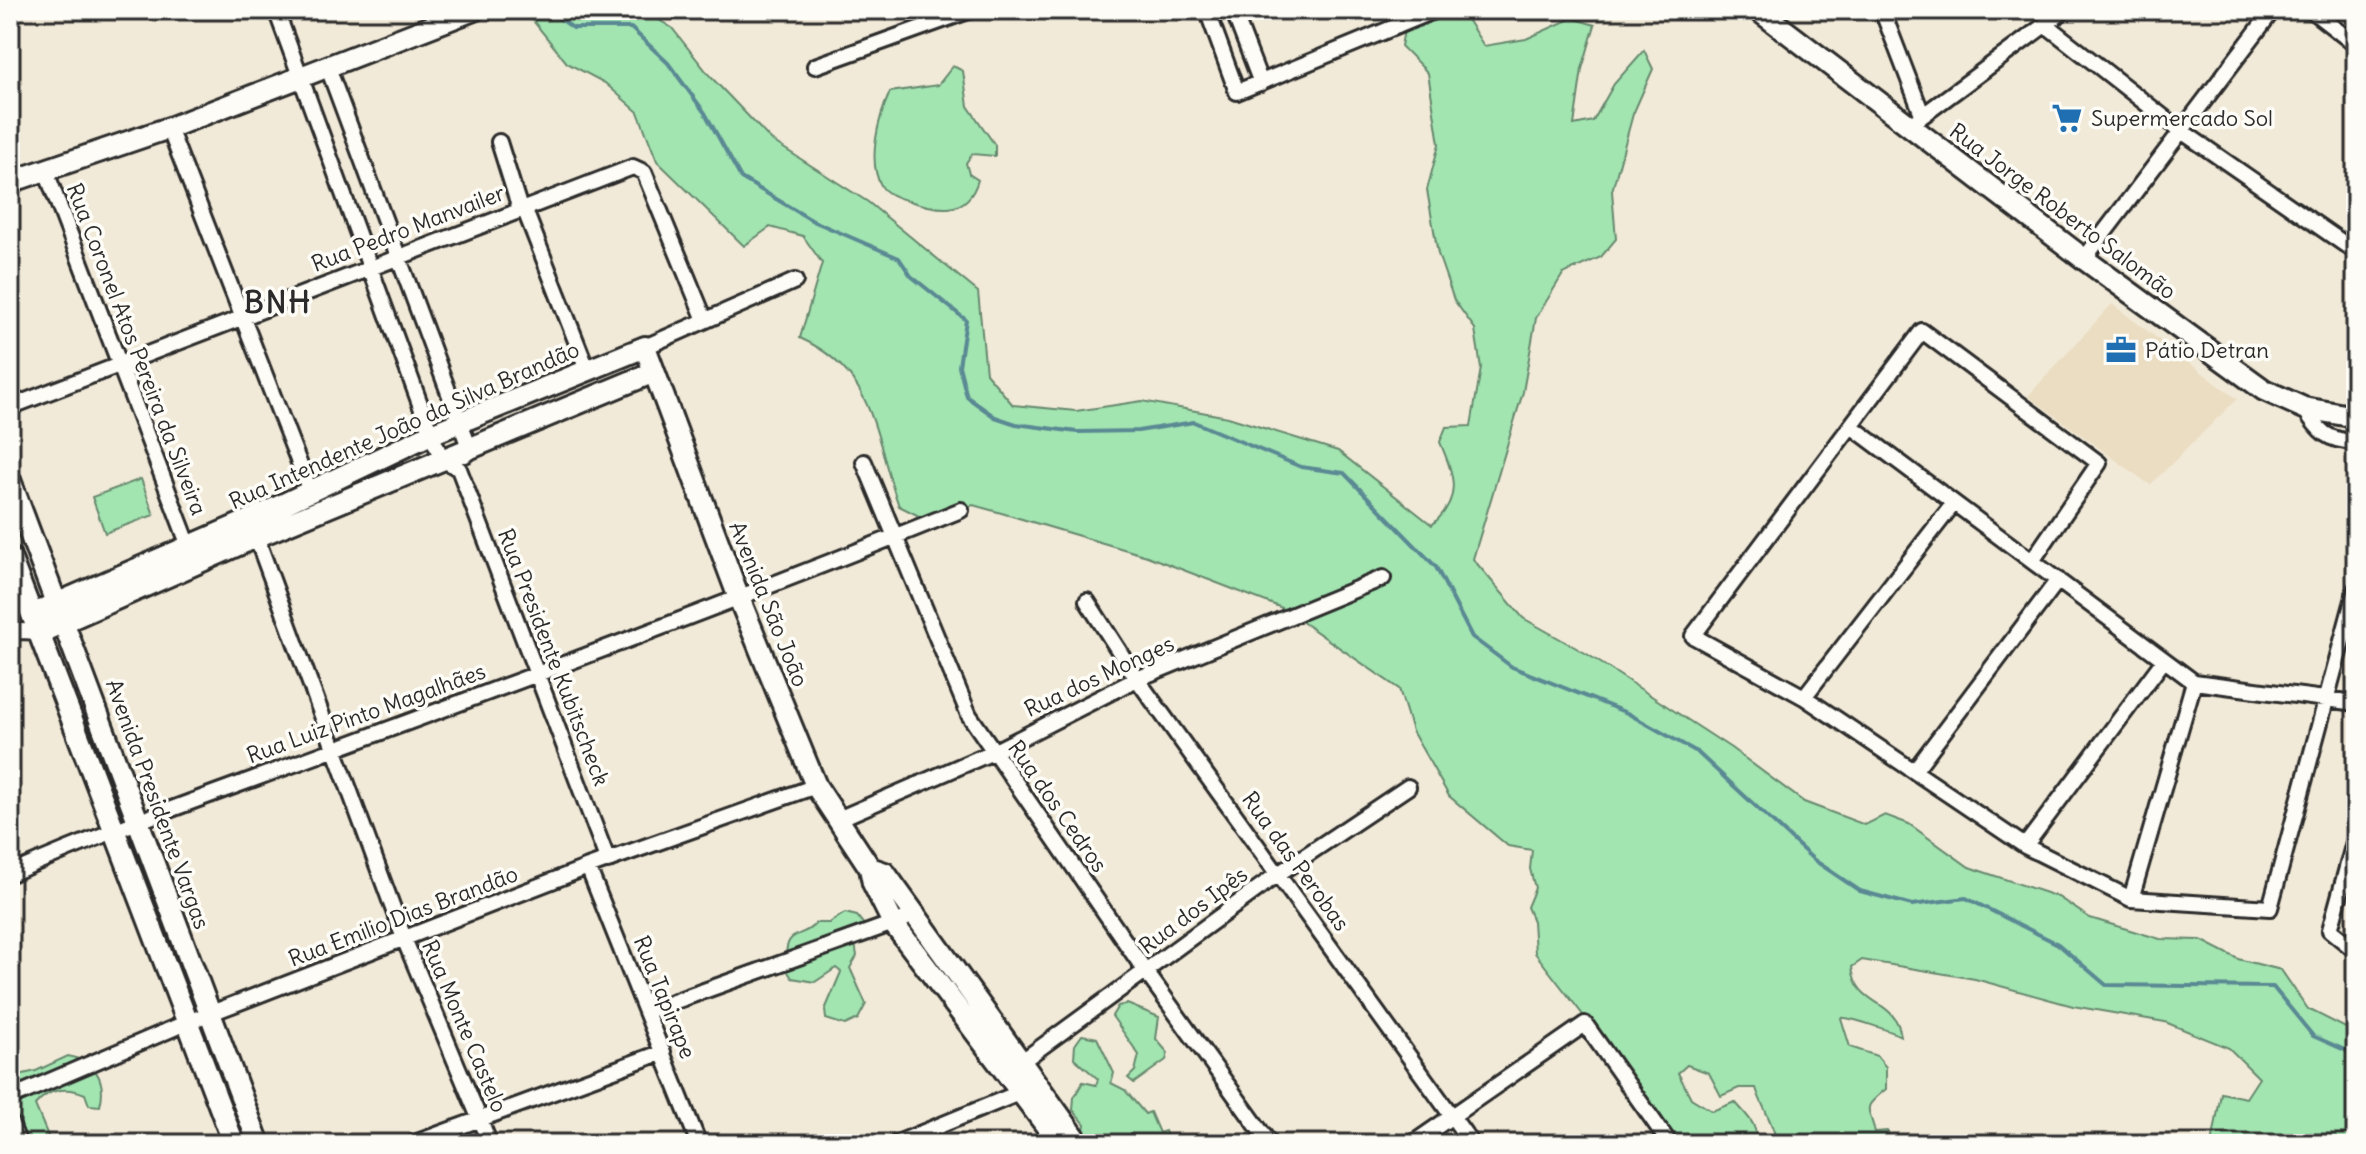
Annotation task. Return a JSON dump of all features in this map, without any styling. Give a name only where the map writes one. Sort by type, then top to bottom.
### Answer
[{"type":"street","name":"Rua Presidente Kubitscheck","points":[[276,10],[431,434],[450,464],[608,861]]},
{"type":"street","points":[[10,182],[169,128],[474,10]]},
{"type":"street","points":[[815,66],[971,10]]},
{"type":"street","points":[[1207,10],[1237,92],[1436,10]]},
{"type":"street","points":[[1233,10],[1261,83]]},
{"type":"street","name":"Rua Jorge Roberto Salomão","points":[[1758,10],[1916,120],[2084,259],[2264,390],[2304,408],[2356,417]]},
{"type":"street","points":[[1882,10],[1916,120],[2065,10]]},
{"type":"street","points":[[2084,259],[2273,10]]},
{"type":"street","points":[[2311,10],[2356,45]]},
{"type":"street","points":[[2046,25],[2180,130],[2356,252]]},
{"type":"street","points":[[327,65],[395,256],[469,447]]},
{"type":"street","points":[[169,128],[310,491]]},
{"type":"street","points":[[499,142],[522,208],[587,369]]},
{"type":"street","name":"Rua Pedro Manvailer","points":[[10,407],[629,168],[644,172],[705,320]]},
{"type":"street","name":"Rua Coronel Atos Pereira da Silveira","points":[[45,169],[189,546]]},
{"type":"street","name":"Rua Intendente João da Silva Brandão","points":[[26,628],[253,529],[310,491],[431,434],[645,347],[795,281]]},
{"type":"street","points":[[2032,561],[2099,463],[1922,331],[1693,636],[1804,697],[2025,846],[2131,899],[2270,908],[2356,589]]},
{"type":"street","name":"Avenida São João","points":[[645,347],[739,598],[816,786],[870,868],[873,883],[893,923],[1080,1144]]},
{"type":"street","name":"Rua Intendente João da Silva Brandão","points":[[62,613],[189,546],[253,529],[450,464],[469,447],[654,372]]},
{"type":"street","points":[[2304,408],[2319,432],[2334,442],[2356,442]]},
{"type":"street","points":[[1851,426],[2194,682],[2356,703]]},
{"type":"street","name":"Rua dos Cedros","points":[[864,462],[969,715],[1146,972],[1270,1144]]},
{"type":"street","name":"Avenida Presidente Vargas","points":[[10,480],[259,1144]]},
{"type":"street","points":[[1804,697],[1954,503]]},
{"type":"street","name":"Rua Luiz Pinto Magalhães","points":[[10,874],[112,829],[739,598],[961,510]]},
{"type":"street","name":"Rua Monte Castelo","points":[[253,529],[405,941],[490,1144]]},
{"type":"street","points":[[10,557],[26,628],[112,829],[234,1144]]},
{"type":"street","name":"Rua dos Monges","points":[[836,820],[993,752],[1137,679],[1383,578]]},
{"type":"street","points":[[1914,771],[2058,580]]},
{"type":"street","name":"Rua das Perobas","points":[[1087,601],[1137,679],[1472,1144]]},
{"type":"street","points":[[2025,846],[2164,660]]},
{"type":"street","points":[[2131,899],[2194,682]]},
{"type":"street","name":"Rua Emilio Dias Brandão","points":[[10,1098],[188,1022],[405,941],[588,867],[816,786]]},
{"type":"street","name":"Rua dos Ipês","points":[[1014,1067],[1278,874],[1408,787]]},
{"type":"street","points":[[2356,835],[2330,930],[2356,951]]},
{"type":"street","name":"Rua Tapirape","points":[[588,867],[699,1144]]},
{"type":"street","name":"Avenida São João","points":[[870,868],[885,873],[1014,1067]]},
{"type":"street","points":[[648,1011],[913,916]]},
{"type":"street","points":[[1412,1144],[1585,1024],[1670,1144]]},
{"type":"street","points":[[412,1144],[663,1052]]},
{"type":"street","points":[[895,1144],[1030,1088]]},
{"type":"street","name":"Avenida São João","points":[[1030,1088],[1060,1144]]},
{"type":"street","points":[[10,1122],[19,1144]]},
{"type":"shaded area","name":"Pátio Detran","points":[[2112,304],[2237,399],[2150,485],[2028,396]]},
{"type":"green space","points":[[643,10],[672,28],[710,76],[771,140],[868,202],[978,292],[986,373],[1013,405],[1076,411],[1142,401],[1228,417],[1338,451],[1432,525],[1448,505],[1453,486],[1440,442],[1446,427],[1471,426],[1481,368],[1475,329],[1454,300],[1438,254],[1427,190],[1439,144],[1428,73],[1401,46],[1405,25],[1433,10],[1461,10],[1484,46],[1526,39],[1572,18],[1595,25],[1582,69],[1574,125],[1593,121],[1614,84],[1644,50],[1653,69],[1633,114],[1612,191],[1616,239],[1601,257],[1563,274],[1536,318],[1523,392],[1473,559],[1523,618],[1587,654],[1731,748],[1804,802],[1865,825],[1885,815],[1909,824],[1969,867],[2058,897],[2090,918],[2160,939],[2201,940],[2238,959],[2281,970],[2308,1009],[2356,1033],[2356,1144],[2212,1144],[2221,1093],[2246,1098],[2259,1078],[2229,1048],[2165,1022],[2073,1006],[1975,979],[1862,960],[1852,967],[1855,980],[1868,997],[1892,1014],[1901,1036],[1860,1021],[1841,1018],[1850,1047],[1877,1056],[1886,1067],[1886,1089],[1870,1104],[1869,1112],[1875,1132],[1887,1131],[1893,1144],[1777,1144],[1756,1088],[1739,1088],[1721,1096],[1709,1073],[1687,1065],[1678,1073],[1691,1098],[1712,1111],[1735,1102],[1754,1126],[1755,1144],[1671,1144],[1652,1104],[1535,953],[1533,921],[1527,907],[1535,888],[1530,869],[1532,850],[1508,846],[1449,796],[1412,731],[1399,689],[1282,608],[1147,556],[973,505],[941,517],[921,517],[899,506],[877,431],[858,388],[844,369],[825,352],[800,338],[822,263],[803,236],[770,227],[744,246],[657,161],[638,112],[605,83],[567,63],[526,12]]},
{"type":"green space","points":[[953,66],[963,71],[968,106],[995,145],[995,156],[972,154],[966,163],[969,174],[978,180],[973,192],[959,205],[941,208],[902,199],[882,187],[875,165],[876,139],[890,92],[938,85]]},
{"type":"green space","points":[[141,479],[154,515],[105,533],[92,497]]},
{"type":"green space","points":[[845,913],[857,916],[865,926],[855,943],[857,956],[850,968],[866,1004],[858,1019],[845,1025],[826,1019],[825,1010],[841,972],[836,968],[815,982],[792,978],[787,969],[786,950],[791,938],[816,923],[829,923]]},
{"type":"green space","points":[[1127,1004],[1159,1017],[1156,1039],[1168,1053],[1166,1060],[1134,1083],[1128,1078],[1135,1071],[1139,1055],[1112,1016],[1118,1006]]},
{"type":"green space","points":[[1082,1035],[1097,1038],[1114,1073],[1111,1083],[1125,1090],[1145,1114],[1150,1112],[1159,1133],[1165,1131],[1170,1144],[1082,1144],[1085,1124],[1073,1110],[1074,1097],[1083,1082],[1096,1085],[1098,1079],[1074,1058],[1075,1045]]},
{"type":"green space","points":[[68,1056],[92,1067],[97,1073],[102,1088],[100,1106],[89,1105],[85,1094],[71,1090],[58,1090],[46,1095],[35,1105],[48,1136],[48,1144],[31,1144],[21,1132],[10,1128],[10,1077],[36,1071]]},
{"type":"waterway","points":[[548,10],[573,28],[631,28],[668,63],[705,113],[741,178],[813,221],[899,258],[911,276],[966,320],[959,366],[967,397],[995,417],[1016,424],[1077,432],[1138,431],[1194,422],[1301,467],[1344,473],[1436,567],[1472,637],[1512,667],[1627,713],[1697,752],[1814,860],[1860,891],[1912,905],[1966,898],[2058,944],[2106,985],[2273,987],[2313,1036],[2356,1055]]},
{"type":"place","name":"Supermercado Sol","points":[[2067,118]]},
{"type":"place","name":"Pátio Detran","points":[[2121,350]]},
{"type":"district","name":"BNH","points":[[278,303]]}]
